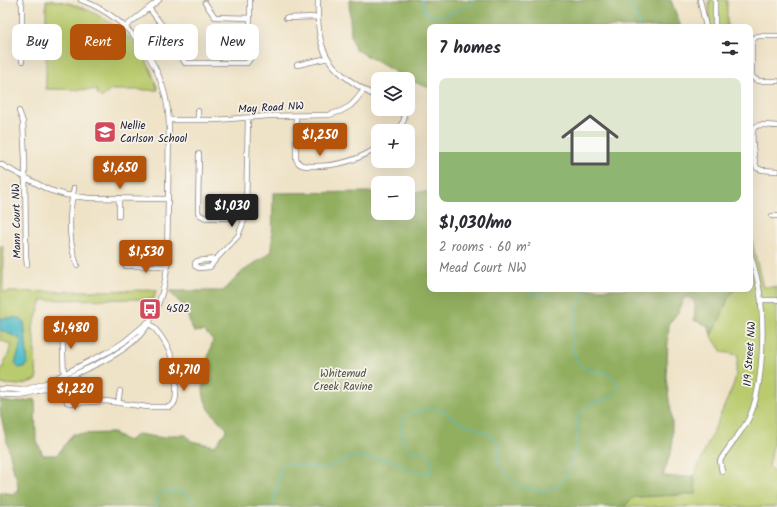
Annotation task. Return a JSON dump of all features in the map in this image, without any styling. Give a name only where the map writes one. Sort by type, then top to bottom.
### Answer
[{"type":"street","points":[[81,0],[108,14],[121,24]]},
{"type":"street","points":[[126,26],[159,0]]},
{"type":"street","points":[[149,8],[170,36],[183,61],[188,63],[248,62],[250,58],[250,0]]},
{"type":"street","points":[[318,0],[317,17],[319,36],[328,58],[333,66],[344,77],[371,94]]},
{"type":"street","points":[[700,0],[705,24]]},
{"type":"street","points":[[715,0],[715,24]]},
{"type":"street","points":[[22,2],[22,61]]},
{"type":"street","points":[[205,3],[215,16],[250,18]]},
{"type":"street","points":[[286,18],[317,17]]},
{"type":"street","points":[[0,394],[15,395],[42,390],[105,360],[121,350],[144,330],[156,310],[161,297],[167,266],[168,120],[164,94],[155,68],[144,48],[126,28]]},
{"type":"street","points":[[753,41],[754,38],[760,36],[777,36]]},
{"type":"street","points":[[297,65],[328,58]]},
{"type":"street","points":[[753,78],[759,81],[777,81]]},
{"type":"street","name":"May Road NW","points":[[168,120],[324,115],[338,112],[353,103],[364,90]]},
{"type":"street","name":"Mann Court NW","points":[[19,111],[22,122],[25,177],[27,265]]},
{"type":"street","points":[[198,111],[198,120]]},
{"type":"street","points":[[296,116],[296,158],[300,165],[322,166],[342,163],[362,156],[371,151]]},
{"type":"street","points":[[216,259],[238,236],[245,218],[248,118]]},
{"type":"street","points":[[777,126],[760,126],[754,128],[753,134],[753,146],[758,169],[777,171]]},
{"type":"street","points":[[199,154],[198,212],[200,215],[206,218],[245,218]]},
{"type":"street","points":[[0,164],[49,190],[72,196],[89,198],[168,199]]},
{"type":"street","points":[[74,188],[72,196],[71,245],[77,265]]},
{"type":"street","points":[[119,198],[119,216]]},
{"type":"street","points":[[126,266],[167,266]]},
{"type":"street","name":"119 Street NW","points":[[722,472],[720,461],[743,430],[749,417],[759,380],[761,353],[761,300],[753,266]]},
{"type":"street","points":[[761,300],[777,300]]},
{"type":"street","points":[[0,389],[29,389],[46,383],[110,351],[124,342],[148,322]]},
{"type":"street","points":[[62,326],[66,401],[96,401],[168,408],[173,406],[175,402],[176,377],[172,359],[160,334],[148,322]]},
{"type":"street","points":[[118,403],[120,391]]},
{"type":"green space","points":[[46,0],[71,4],[96,14],[111,24],[70,24],[70,60],[126,60],[126,35],[134,43],[134,60],[146,60],[158,90],[111,90],[101,98],[97,94],[97,90],[46,89],[46,60],[62,60],[62,24],[46,24]]},
{"type":"green space","points":[[349,0],[671,0],[680,24],[427,24],[427,87],[415,82],[415,72],[395,72],[355,49],[351,36]]},
{"type":"green space","points":[[709,0],[727,0],[727,24],[709,24]]},
{"type":"green space","name":"Whitemud Creek Ravine","points":[[371,192],[371,220],[415,220],[415,192],[427,192],[427,292],[733,292],[728,298],[721,317],[711,335],[708,326],[694,320],[695,305],[693,300],[687,297],[684,298],[678,312],[669,324],[666,377],[672,422],[672,448],[663,476],[694,476],[696,494],[634,497],[624,507],[0,507],[0,492],[13,494],[18,490],[17,479],[0,412],[0,400],[13,403],[35,399],[36,439],[43,455],[57,455],[73,434],[113,433],[128,441],[138,434],[164,438],[170,435],[186,435],[191,441],[215,446],[227,429],[210,410],[204,396],[203,380],[206,363],[213,340],[204,331],[194,332],[184,307],[169,291],[223,291],[242,272],[272,251],[273,193]]},
{"type":"green space","points":[[753,245],[763,287],[777,287],[777,423],[769,467],[774,471],[777,471],[777,507],[624,507],[634,497],[696,494],[694,476],[735,379],[738,355],[722,352],[711,335],[721,317],[728,298],[733,292],[753,292]]},
{"type":"green space","points":[[0,246],[3,246],[3,292],[156,290],[154,299],[42,300],[33,327],[37,380],[19,385],[0,384],[0,374],[12,345],[0,340]]},
{"type":"water","points":[[0,318],[18,318],[24,322],[28,365],[19,368],[15,364],[21,343],[19,338],[0,330]]},
{"type":"waterway","points":[[422,0],[425,12],[440,17],[464,8],[475,0]]},
{"type":"waterway","points":[[629,0],[638,19],[639,24]]},
{"type":"waterway","points":[[530,292],[533,295],[541,295],[546,292]]},
{"type":"waterway","points":[[272,507],[280,471],[283,465],[288,463],[325,468],[356,456],[394,461],[411,471],[429,474],[432,468],[432,462],[429,456],[425,450],[414,451],[406,446],[401,434],[401,424],[408,415],[419,411],[433,409],[441,410],[459,422],[489,434],[500,447],[497,458],[499,465],[506,475],[515,483],[539,491],[554,488],[564,478],[571,464],[577,441],[577,418],[585,407],[595,402],[605,400],[613,395],[617,391],[619,385],[609,373],[591,371],[582,367],[578,363],[574,353],[572,344],[574,325],[581,299],[586,292]]},
{"type":"waterway","points":[[155,507],[158,497],[164,492],[181,492],[188,495],[197,507]]},
{"type":"place","name":"Nellie Carlson School","points":[[105,132]]},
{"type":"place","name":"4502","points":[[150,309]]}]
